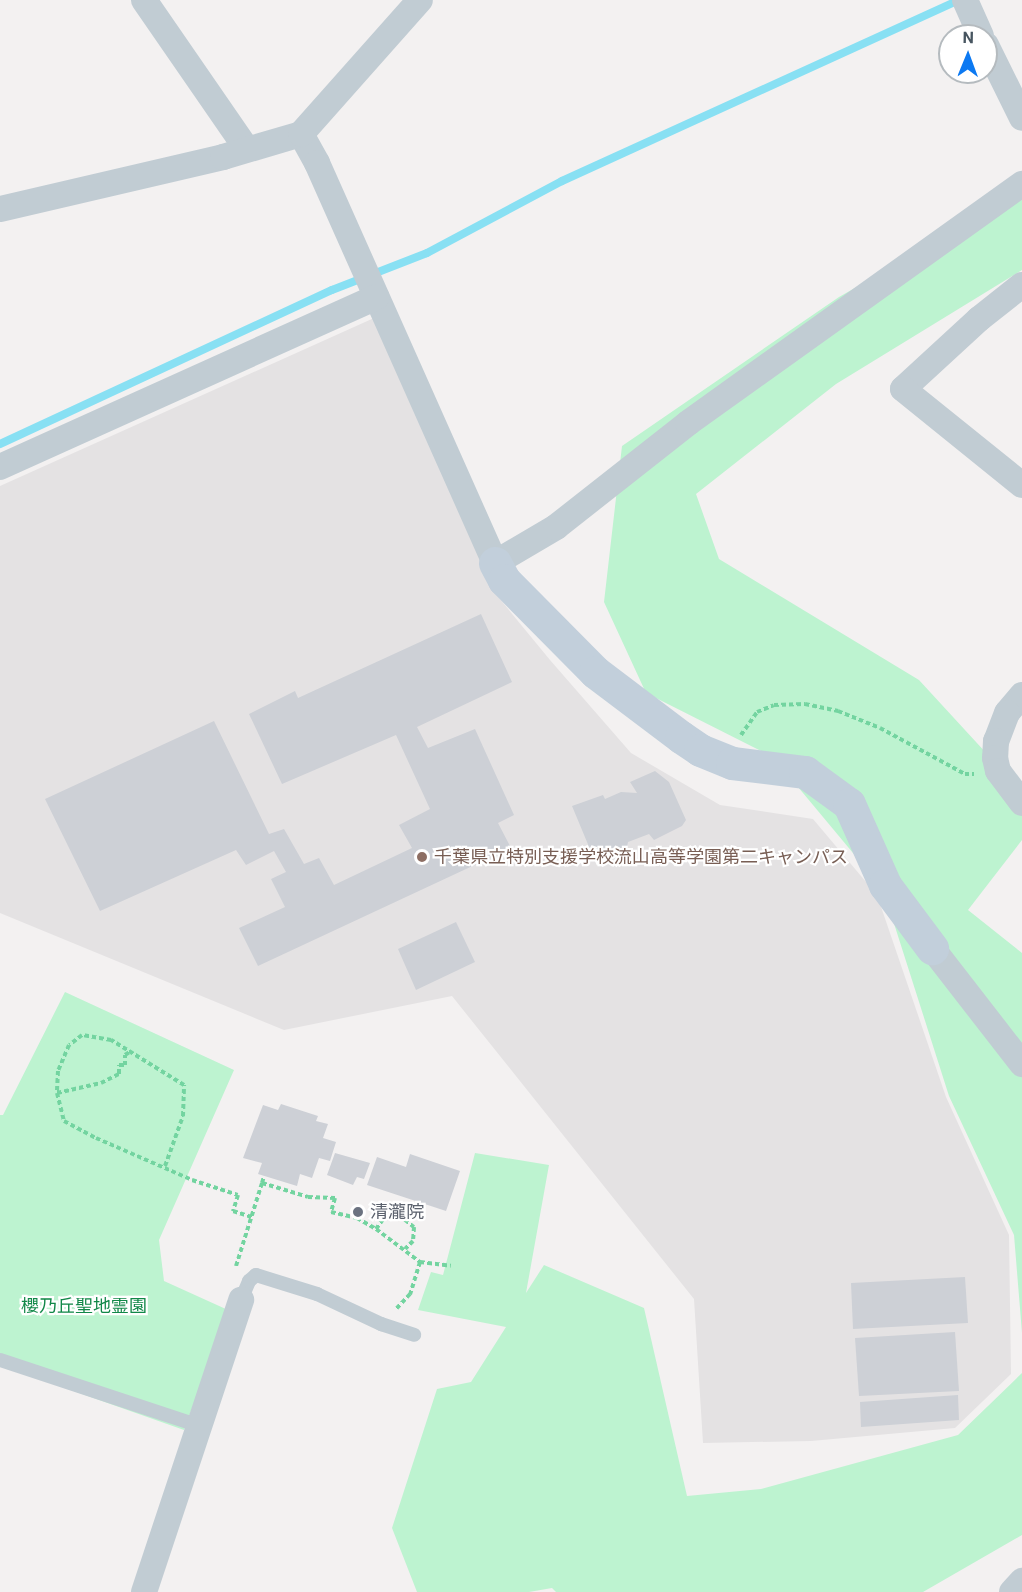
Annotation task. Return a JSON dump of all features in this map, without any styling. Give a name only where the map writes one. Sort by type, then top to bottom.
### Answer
[{"type":"street","points":[[144,0],[246,148]]},
{"type":"street","points":[[0,209],[223,157],[246,148],[301,134],[420,0]]},
{"type":"street","points":[[998,69],[1022,118]]},
{"type":"street","points":[[301,134],[317,163],[504,580],[595,672],[700,750],[732,763],[805,772],[849,804],[885,885],[1022,1064]]},
{"type":"street","points":[[495,563],[556,527],[688,423],[1022,184]]},
{"type":"street","points":[[1022,285],[979,319],[903,389],[1022,485]]},
{"type":"street","points":[[0,467],[374,292]]},
{"type":"street","points":[[1022,695],[1007,714],[996,741],[995,758],[998,771],[1022,803]]},
{"type":"street","points":[[144,1592],[245,1291]]},
{"type":"street","points":[[1012,1592],[1022,1581]]},
{"type":"lane","points":[[245,1291],[256,1275],[317,1294],[381,1324],[414,1335]]},
{"type":"lane","points":[[0,1360],[199,1426]]},
{"type":"path","points":[[732,763],[742,732],[757,712],[774,705],[805,704],[837,711],[880,728],[965,774],[998,771]]},
{"type":"path","points":[[165,1166],[183,1116],[184,1085],[111,1040],[82,1035],[69,1046],[58,1071],[57,1093],[64,1121],[96,1138],[165,1166],[192,1180],[238,1195],[233,1211],[252,1217]]},
{"type":"path","points":[[57,1093],[101,1083],[119,1074],[119,1065],[125,1065],[125,1055],[132,1051]]},
{"type":"path","points":[[245,1291],[234,1274],[264,1176]]},
{"type":"path","points":[[262,1183],[308,1197],[335,1198],[331,1212],[357,1218],[405,1249],[420,1262],[451,1266]]},
{"type":"path","points":[[376,1229],[384,1218],[399,1215],[414,1227],[413,1241],[405,1249]]},
{"type":"path","points":[[381,1324],[410,1294],[420,1262]]},
{"type":"shaded area","name":"千葉県立特別支援学校流山高等学園第二キャンパス","points":[[374,318],[499,598],[631,753],[720,805],[813,819],[877,895],[946,1097],[1009,1235],[1011,1374],[955,1428],[811,1441],[703,1443],[694,1299],[452,996],[284,1030],[0,913],[0,486]]},
{"type":"green space","points":[[1022,198],[1022,270],[836,384],[696,494],[719,559],[919,680],[1022,792],[1022,840],[968,910],[1022,953],[1022,1333],[1014,1235],[949,1096],[883,889],[773,757],[646,693],[604,602],[622,446],[839,297],[1000,206]]},
{"type":"green space","name":"櫻乃丘聖地霊園","points":[[65,992],[234,1070],[159,1240],[164,1281],[228,1310],[184,1430],[0,1365],[0,1115],[3,1115]]},
{"type":"green space","points":[[475,1153],[549,1165],[526,1293],[544,1265],[644,1308],[687,1496],[761,1489],[958,1435],[1022,1373],[1022,1535],[923,1592],[556,1592],[552,1588],[529,1592],[417,1592],[392,1528],[437,1389],[471,1382],[506,1327],[418,1310],[431,1272],[443,1275]]},
{"type":"building","points":[[481,614],[512,682],[417,727],[428,748],[475,729],[514,815],[498,823],[511,848],[258,966],[239,928],[285,907],[271,879],[286,872],[274,851],[246,865],[236,850],[100,911],[45,799],[214,721],[269,834],[284,829],[304,864],[319,858],[334,885],[412,848],[399,825],[430,809],[396,735],[282,784],[249,714],[295,691],[298,698]]},
{"type":"building","points":[[655,771],[669,782],[686,820],[682,826],[654,840],[649,834],[628,842],[626,852],[599,861],[592,854],[572,806],[603,795],[605,799],[621,792],[637,793],[630,782]]},
{"type":"building","points":[[456,922],[475,962],[416,990],[398,949]]},
{"type":"building","points":[[281,1104],[318,1116],[316,1121],[328,1124],[323,1138],[336,1142],[330,1161],[319,1158],[312,1178],[300,1174],[297,1186],[258,1174],[262,1163],[243,1158],[263,1105],[278,1110]]},
{"type":"building","points":[[335,1153],[370,1163],[364,1179],[357,1177],[353,1185],[327,1175]]},
{"type":"building","points":[[410,1154],[460,1171],[446,1211],[367,1185],[377,1157],[406,1167]]},
{"type":"building","points":[[965,1277],[968,1323],[853,1329],[851,1283]]},
{"type":"building","points":[[955,1332],[959,1391],[859,1396],[855,1338]]},
{"type":"building","points":[[958,1395],[959,1420],[861,1427],[860,1402]]},
{"type":"waterway","points":[[0,444],[332,290],[427,253],[562,181],[959,0]]},
{"type":"place","name":"千葉県立特別支援学校流山高等学園第二キャンパス","points":[[422,857]]},
{"type":"place","name":"清瀧院","points":[[358,1212]]}]
